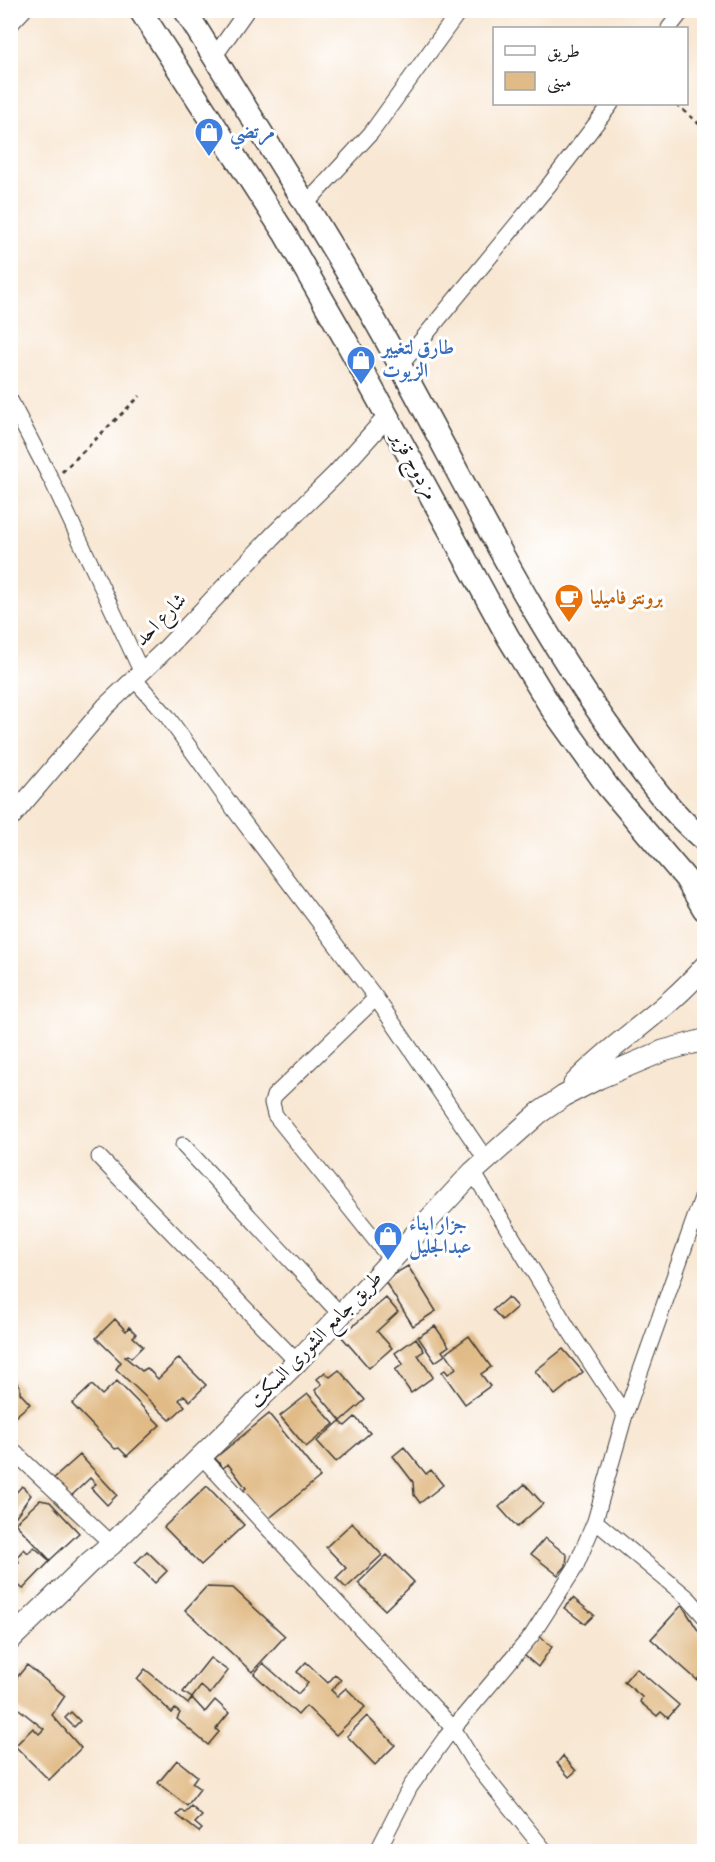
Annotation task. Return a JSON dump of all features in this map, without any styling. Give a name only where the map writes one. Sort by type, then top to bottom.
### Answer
[{"type":"main road","name":"مزدوج قزير","points":[[140,10],[285,234],[508,637],[552,709],[608,787],[686,879],[705,909]]},
{"type":"main road","name":"مزدوج قزير","points":[[184,10],[306,204],[400,366],[537,618],[583,692],[662,797],[705,840]]},
{"type":"main road","points":[[345,339],[374,321]]},
{"type":"main road","points":[[564,1096],[590,1068],[675,998],[705,967]]},
{"type":"main road","name":"طريق جامع الشورى السكت","points":[[10,1640],[90,1562],[112,1544],[297,1362],[480,1167],[539,1113],[564,1096],[598,1078],[663,1051],[705,1040]]},
{"type":"street","points":[[10,25],[24,10]]},
{"type":"street","points":[[214,57],[247,10]]},
{"type":"street","points":[[306,204],[371,133],[460,10]]},
{"type":"street","points":[[670,27],[683,10]]},
{"type":"street","points":[[400,366],[549,185],[610,105]]},
{"type":"street","points":[[10,400],[52,481],[139,676],[236,812],[376,998],[480,1167],[558,1312],[625,1415]]},
{"type":"street","name":"شارع احد","points":[[10,819],[106,706],[139,676],[387,417]]},
{"type":"street","points":[[376,998],[274,1096],[272,1102],[275,1115],[392,1261]]},
{"type":"street","points":[[183,1145],[341,1315]]},
{"type":"street","points":[[99,1157],[297,1362]]},
{"type":"street","points":[[377,1851],[410,1787],[453,1728],[532,1635],[575,1568],[595,1521],[625,1415],[705,1192]]},
{"type":"street","points":[[10,1448],[112,1544]]},
{"type":"street","points":[[201,1456],[453,1728],[475,1764],[546,1851]]},
{"type":"street","points":[[595,1521],[688,1598],[705,1616]]},
{"type":"path","points":[[677,105],[705,128]]},
{"type":"path","points":[[52,481],[140,396]]},
{"type":"building","points":[[408,1266],[436,1311],[413,1326],[384,1280]]},
{"type":"building","points":[[508,1297],[517,1307],[502,1320],[493,1310]]},
{"type":"building","points":[[386,1298],[398,1312],[377,1331],[392,1348],[369,1368],[341,1336]]},
{"type":"building","points":[[115,1319],[126,1331],[129,1327],[136,1334],[133,1337],[143,1346],[131,1358],[128,1355],[125,1357],[142,1371],[147,1368],[158,1379],[179,1358],[206,1385],[190,1401],[184,1395],[179,1400],[185,1406],[170,1420],[116,1369],[121,1362],[96,1338]]},
{"type":"building","points":[[435,1326],[449,1346],[442,1351],[445,1355],[435,1362],[418,1337]]},
{"type":"building","points":[[469,1336],[491,1367],[481,1374],[490,1386],[465,1404],[442,1372],[445,1370],[448,1374],[456,1368],[446,1353]]},
{"type":"building","points":[[416,1338],[424,1351],[418,1355],[433,1377],[411,1393],[395,1370],[403,1364],[395,1353]]},
{"type":"building","points":[[563,1349],[583,1372],[555,1395],[535,1371]]},
{"type":"building","points":[[339,1370],[365,1400],[341,1421],[315,1390],[322,1384],[317,1379],[325,1372],[330,1377]]},
{"type":"building","points":[[10,1376],[20,1386],[20,1393],[30,1404],[10,1421]]},
{"type":"building","points":[[117,1381],[160,1425],[127,1456],[119,1448],[115,1449],[72,1404],[92,1385],[102,1395]]},
{"type":"building","points":[[308,1394],[334,1424],[306,1447],[280,1416]]},
{"type":"building","points":[[269,1414],[320,1477],[267,1520],[243,1491],[246,1488],[228,1464],[223,1468],[215,1458]]},
{"type":"building","points":[[355,1417],[370,1433],[336,1462],[317,1441],[340,1421],[345,1426]]},
{"type":"building","points":[[404,1447],[426,1474],[431,1470],[443,1485],[420,1503],[414,1495],[413,1482],[393,1456]]},
{"type":"building","points":[[80,1455],[117,1495],[107,1505],[91,1488],[96,1484],[90,1478],[69,1498],[52,1480]]},
{"type":"building","points":[[525,1484],[543,1504],[517,1527],[499,1507]]},
{"type":"building","points":[[22,1486],[31,1495],[16,1516],[10,1512],[10,1499]]},
{"type":"building","points":[[207,1486],[244,1525],[201,1565],[164,1527]]},
{"type":"building","points":[[40,1500],[50,1502],[79,1533],[50,1560],[15,1523]]},
{"type":"building","points":[[352,1523],[382,1555],[346,1588],[336,1578],[346,1568],[326,1547]]},
{"type":"building","points":[[545,1538],[567,1555],[566,1566],[558,1575],[531,1554]]},
{"type":"building","points":[[34,1547],[50,1561],[23,1589],[10,1578],[10,1567],[19,1562],[17,1557],[24,1549],[28,1553]]},
{"type":"building","points":[[147,1551],[167,1571],[155,1583],[135,1563]]},
{"type":"building","points":[[387,1555],[414,1582],[385,1610],[358,1583]]},
{"type":"building","points":[[206,1587],[233,1588],[285,1636],[252,1672],[185,1610]]},
{"type":"building","points":[[573,1598],[594,1615],[585,1624],[564,1608]]},
{"type":"building","points":[[682,1605],[704,1640],[704,1672],[697,1680],[651,1639]]},
{"type":"building","points":[[538,1635],[552,1647],[538,1667],[524,1655]]},
{"type":"building","points":[[210,1658],[228,1671],[210,1694],[201,1686],[192,1698],[183,1692]]},
{"type":"building","points":[[306,1662],[328,1683],[335,1675],[341,1680],[331,1690],[337,1696],[346,1688],[365,1707],[336,1735],[306,1706],[298,1715],[254,1674],[263,1663],[298,1694],[308,1683],[297,1672]]},
{"type":"building","points":[[27,1665],[65,1696],[52,1715],[81,1748],[49,1780],[15,1746],[33,1728],[39,1734],[44,1729],[10,1702],[10,1686]]},
{"type":"building","points":[[636,1668],[679,1705],[668,1718],[661,1712],[657,1716],[640,1702],[642,1697],[624,1682]]},
{"type":"building","points":[[145,1669],[188,1704],[192,1698],[205,1712],[215,1700],[229,1713],[216,1729],[219,1732],[208,1745],[177,1719],[180,1713],[175,1709],[172,1713],[137,1679]]},
{"type":"building","points":[[71,1712],[80,1721],[74,1727],[65,1718]]},
{"type":"building","points":[[367,1716],[395,1745],[375,1765],[347,1736]]},
{"type":"building","points":[[563,1756],[576,1771],[569,1777],[557,1763]]},
{"type":"building","points":[[177,1760],[197,1776],[192,1783],[200,1789],[187,1806],[158,1783]]},
{"type":"building","points":[[191,1806],[202,1816],[195,1823],[202,1829],[199,1832],[177,1815],[182,1810],[185,1813]]},
{"type":"place","name":"مرتضي","points":[[209,158]]},
{"type":"place","name":"طارق لتغيير الزيوت","points":[[361,386]]},
{"type":"place","name":"برونتو فاميليا","points":[[569,624]]},
{"type":"place","name":"جزار ابناء عبدالجليل","points":[[388,1262]]}]
